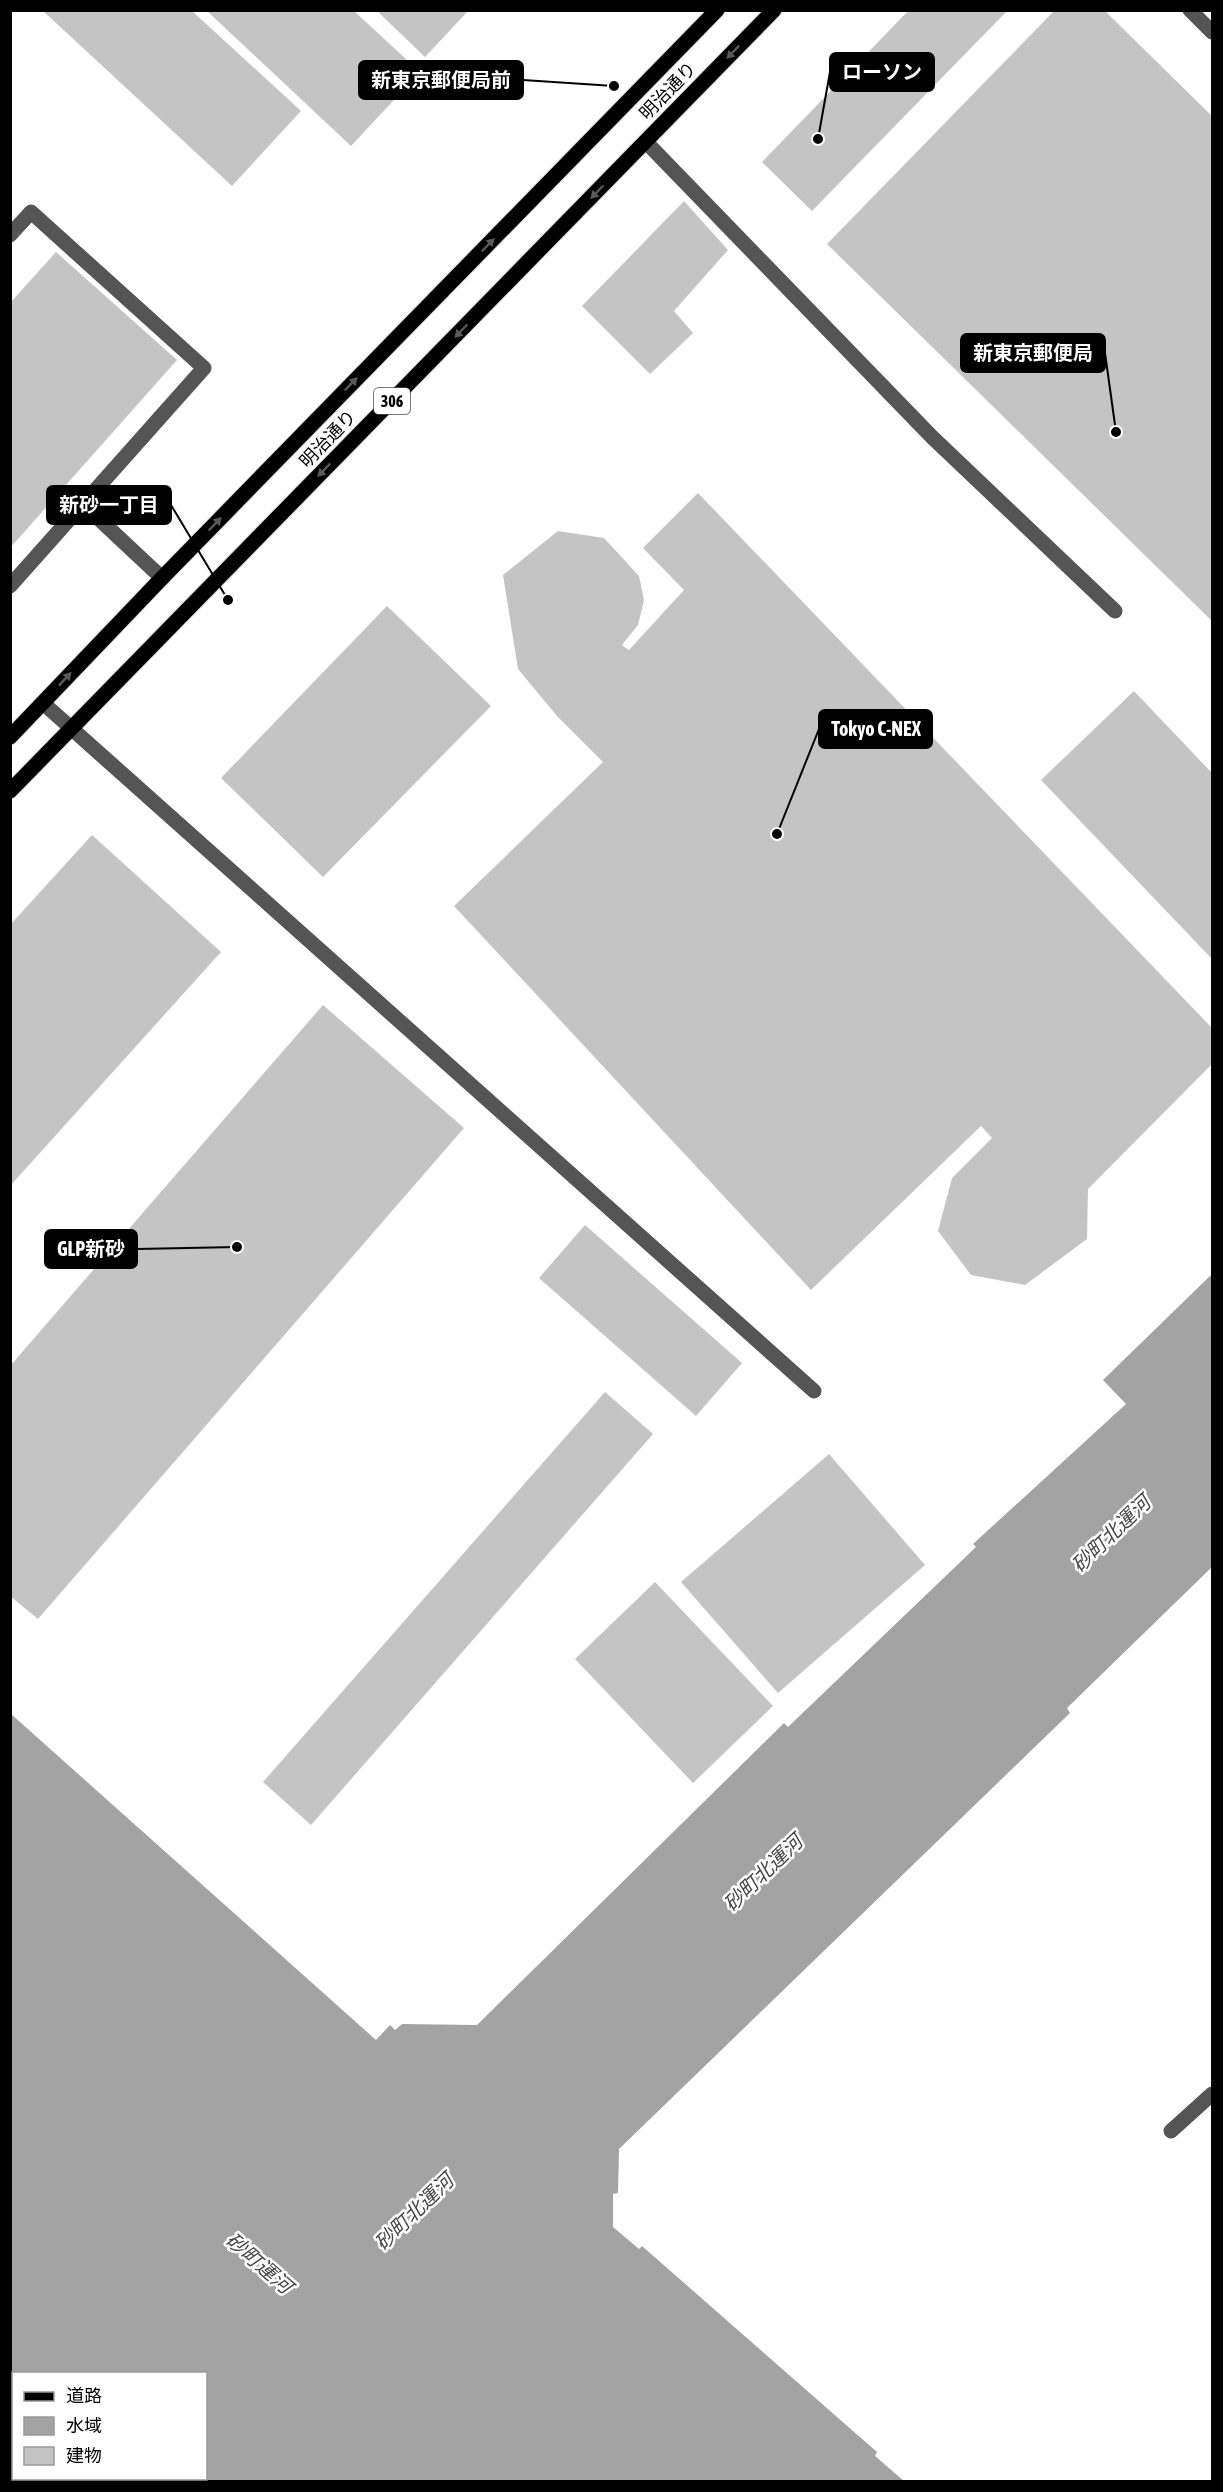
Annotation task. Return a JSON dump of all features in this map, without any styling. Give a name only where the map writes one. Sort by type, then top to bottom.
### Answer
[{"type":"main road","name":"明治通り","points":[[10,737],[162,578],[717,10]]},
{"type":"main road","name":"明治通り","points":[[10,791],[774,10]]},
{"type":"street","points":[[1190,10],[1212,32]]},
{"type":"street","points":[[646,142],[932,437],[1115,611]]},
{"type":"street","points":[[10,236],[31,212],[204,368],[10,586]]},
{"type":"street","points":[[83,504],[162,578]]},
{"type":"street","points":[[43,703],[814,1391]]},
{"type":"street","points":[[1171,2131],[1212,2094]]},
{"type":"water","points":[[1212,1274],[1212,1567],[1067,1708],[1070,1713],[619,2149],[618,2193],[613,2194],[613,2227],[639,2249],[642,2246],[877,2452],[875,2456],[904,2481],[11,2481],[11,1714],[376,2040],[390,2025],[395,2030],[402,2024],[477,2025],[784,1723],[788,1727],[976,1547],[973,1544],[1126,1404],[1103,1380]]},
{"type":"building","points":[[42,10],[191,10],[301,111],[232,186]]},
{"type":"building","points":[[206,10],[353,10],[420,72],[351,146]]},
{"type":"building","points":[[376,10],[469,10],[425,57]]},
{"type":"building","points":[[909,10],[1008,10],[812,211],[762,162]]},
{"type":"building","points":[[1055,10],[1104,10],[1212,116],[1212,621],[827,244]]},
{"type":"building","points":[[684,201],[728,250],[674,311],[693,333],[650,374],[582,306]]},
{"type":"building","points":[[56,252],[177,360],[10,548],[10,303]]},
{"type":"building","points":[[698,493],[1212,1028],[1212,1064],[1088,1189],[1087,1239],[1025,1285],[971,1275],[938,1231],[952,1178],[992,1138],[981,1126],[811,1290],[454,906],[603,762],[557,716],[518,669],[503,575],[558,531],[604,538],[639,576],[644,600],[638,625],[622,645],[629,650],[684,590],[643,548]]},
{"type":"building","points":[[387,606],[491,706],[323,877],[221,778]]},
{"type":"building","points":[[1134,691],[1212,773],[1212,959],[1041,780]]},
{"type":"building","points":[[92,835],[221,952],[10,1186],[10,925]]},
{"type":"building","points":[[323,1005],[464,1128],[38,1619],[10,1596],[10,1366]]},
{"type":"building","points":[[585,1225],[742,1363],[696,1416],[539,1278]]},
{"type":"building","points":[[605,1392],[653,1434],[311,1825],[263,1782]]},
{"type":"building","points":[[829,1454],[925,1565],[778,1693],[681,1582]]},
{"type":"building","points":[[655,1582],[773,1706],[693,1783],[575,1659]]},
{"type":"place","name":"新東京郵便局前","points":[[614,86]]},
{"type":"place","name":"ローソン","points":[[818,139]]},
{"type":"place","name":"新東京郵便局","points":[[1116,432]]},
{"type":"place","name":"新砂一丁目","points":[[228,600]]},
{"type":"place","name":"Tokyo C-NEX","points":[[777,834]]},
{"type":"place","name":"GLP新砂","points":[[237,1247]]},
{"type":"water label","name":"砂町北運河","points":[[1111,1534]]},
{"type":"water label","name":"砂町北運河","points":[[763,1873]]},
{"type":"water label","name":"砂町北運河","points":[[414,2212]]},
{"type":"water label","name":"砂町運河","points":[[259,2263]]}]
